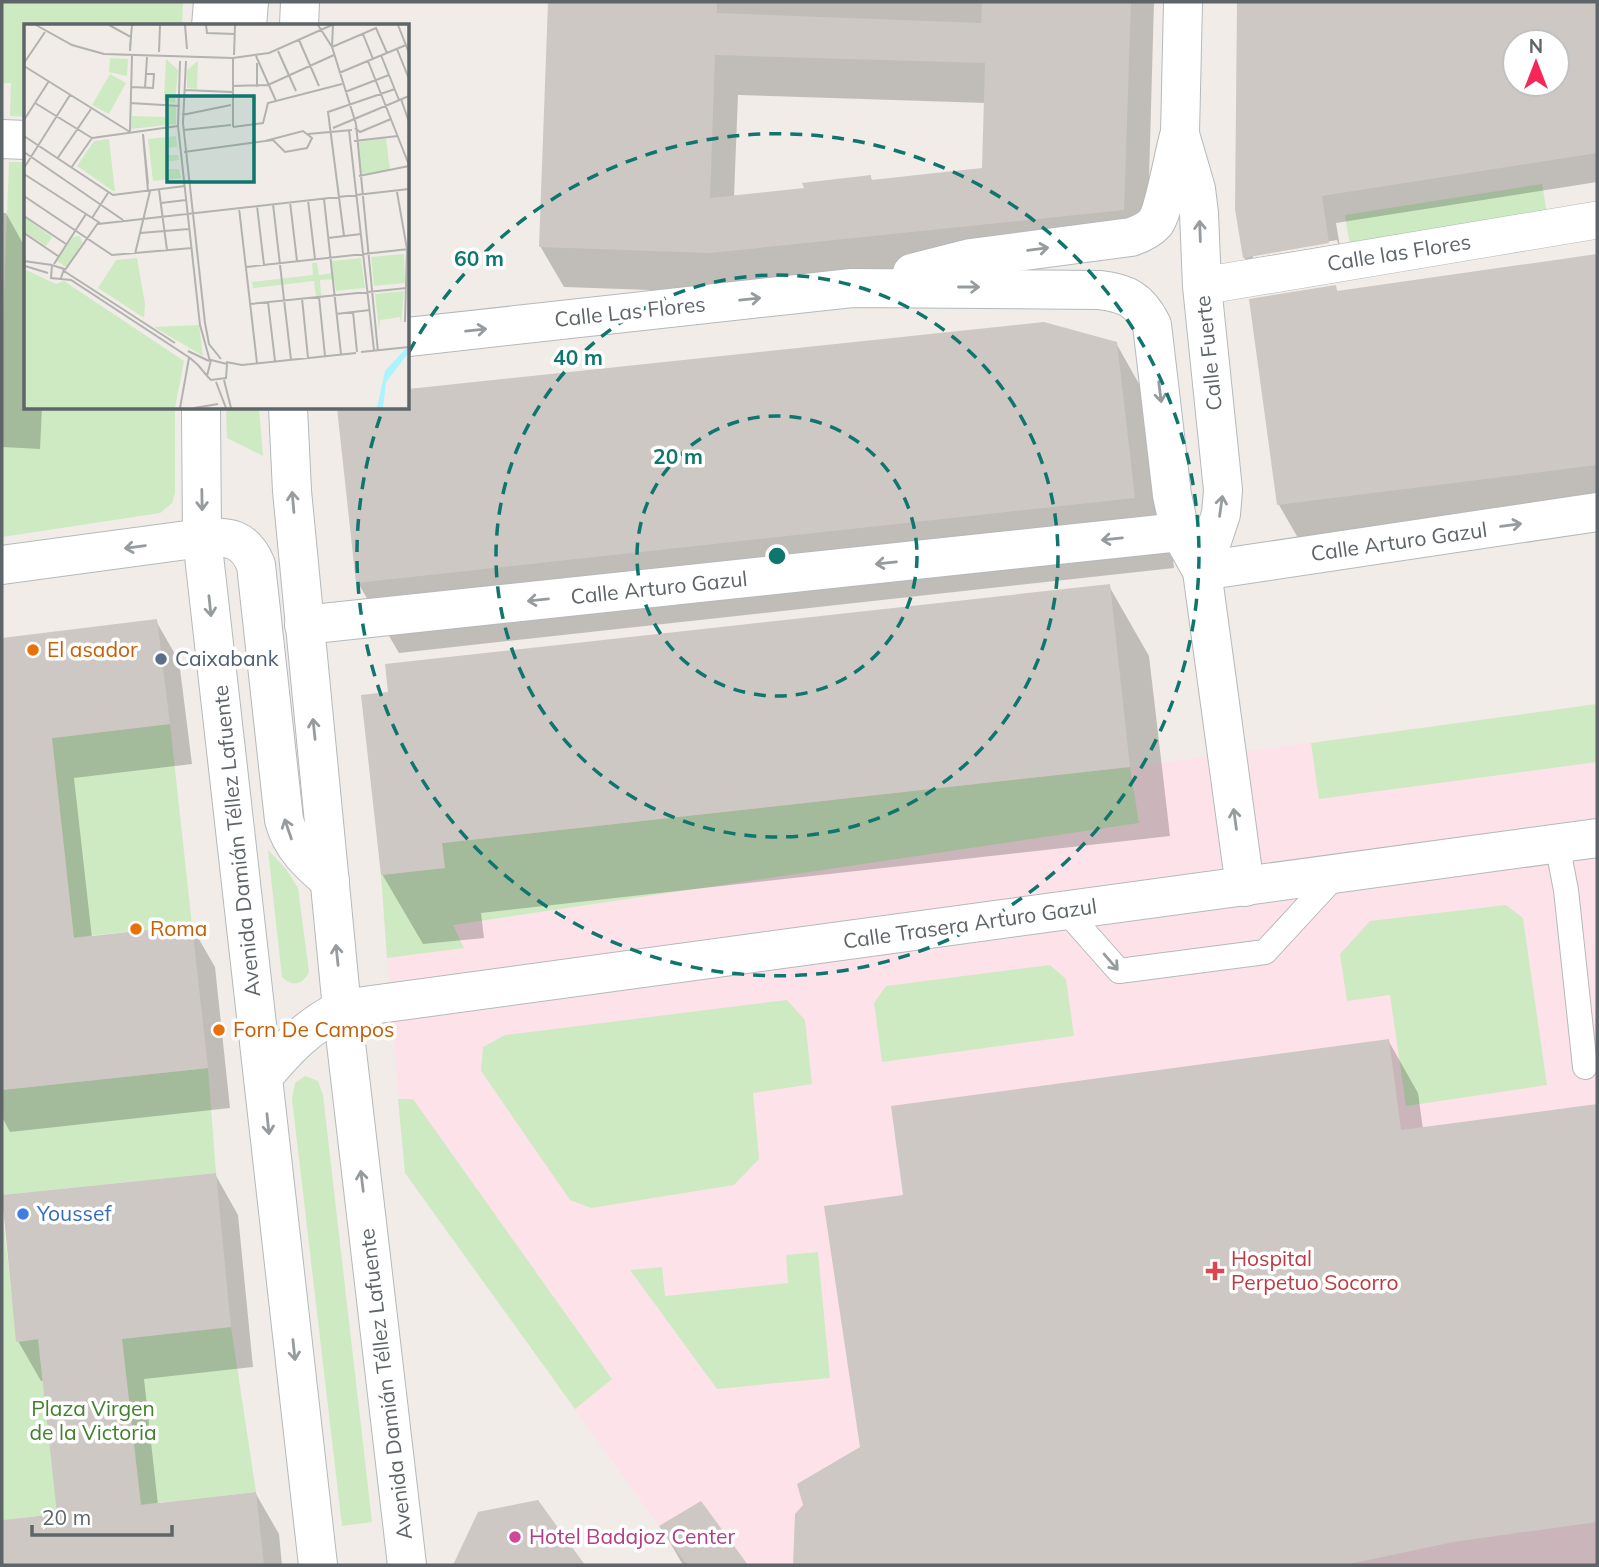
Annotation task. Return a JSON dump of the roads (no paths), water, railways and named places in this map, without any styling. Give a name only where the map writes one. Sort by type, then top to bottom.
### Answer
[{"type":"street","points":[[211,24],[213,2]]},
{"type":"street","points":[[247,24],[248,2]]},
{"type":"street","points":[[299,24],[300,2]]},
{"type":"street","name":"Calle Fuerte","points":[[1145,232],[1156,222],[1162,209],[1180,134],[1183,2]]},
{"type":"street","name":"Calle Fuerte","points":[[1180,134],[1196,189],[1199,213],[1202,286],[1223,490],[1221,514],[1202,571]]},
{"type":"street","points":[[2,139],[24,140]]},
{"type":"street","name":"Calle las Flores","points":[[1202,286],[1597,220]]},
{"type":"street","name":"Calle Las Flores","points":[[852,288],[971,258],[1131,237],[1145,232]]},
{"type":"street","name":"Calle Las Flores","points":[[410,337],[852,288],[1098,289],[1131,298],[1144,309],[1152,325]]},
{"type":"street","name":"Calle Fuerte","points":[[1152,325],[1172,495],[1180,532],[1202,571],[1245,887]]},
{"type":"street","name":"Avenida Damián Téllez Lafuente","points":[[201,410],[202,538],[318,1565]]},
{"type":"street","name":"Avenida Damián Téllez Lafuente","points":[[288,410],[304,625],[342,1009],[407,1565]]},
{"type":"street","name":"Calle Arturo Gazul","points":[[1202,571],[1597,512]]},
{"type":"street","name":"Calle Arturo Gazul","points":[[304,625],[1180,532]]},
{"type":"street","points":[[2,565],[202,538],[225,537],[246,546],[256,565],[285,820],[290,837],[300,853],[330,881]]},
{"type":"street","name":"Calle Trasera Arturo Gazul","points":[[342,1009],[1597,838]]},
{"type":"street","points":[[263,1077],[297,1038],[319,1021],[342,1009]]},
{"type":"lane","points":[[1557,844],[1566,890],[1585,1067]]},
{"type":"lane","points":[[1066,911],[1119,971],[1265,952],[1337,874]]},
{"type":"place","name":"El asador","points":[[33,650]]},
{"type":"place","name":"Caixabank","points":[[161,659]]},
{"type":"place","name":"Roma","points":[[136,929]]},
{"type":"place","name":"Forn De Campos","points":[[219,1030]]},
{"type":"place","name":"Youssef","points":[[23,1214]]},
{"type":"place","name":"Hospital Perpetuo Socorro","points":[[1215,1271]]},
{"type":"place","name":"Hotel Badajoz Center","points":[[515,1537]]},
{"type":"park label","name":"Plaza Virgen de la Victoria","points":[[93,1421]]}]
